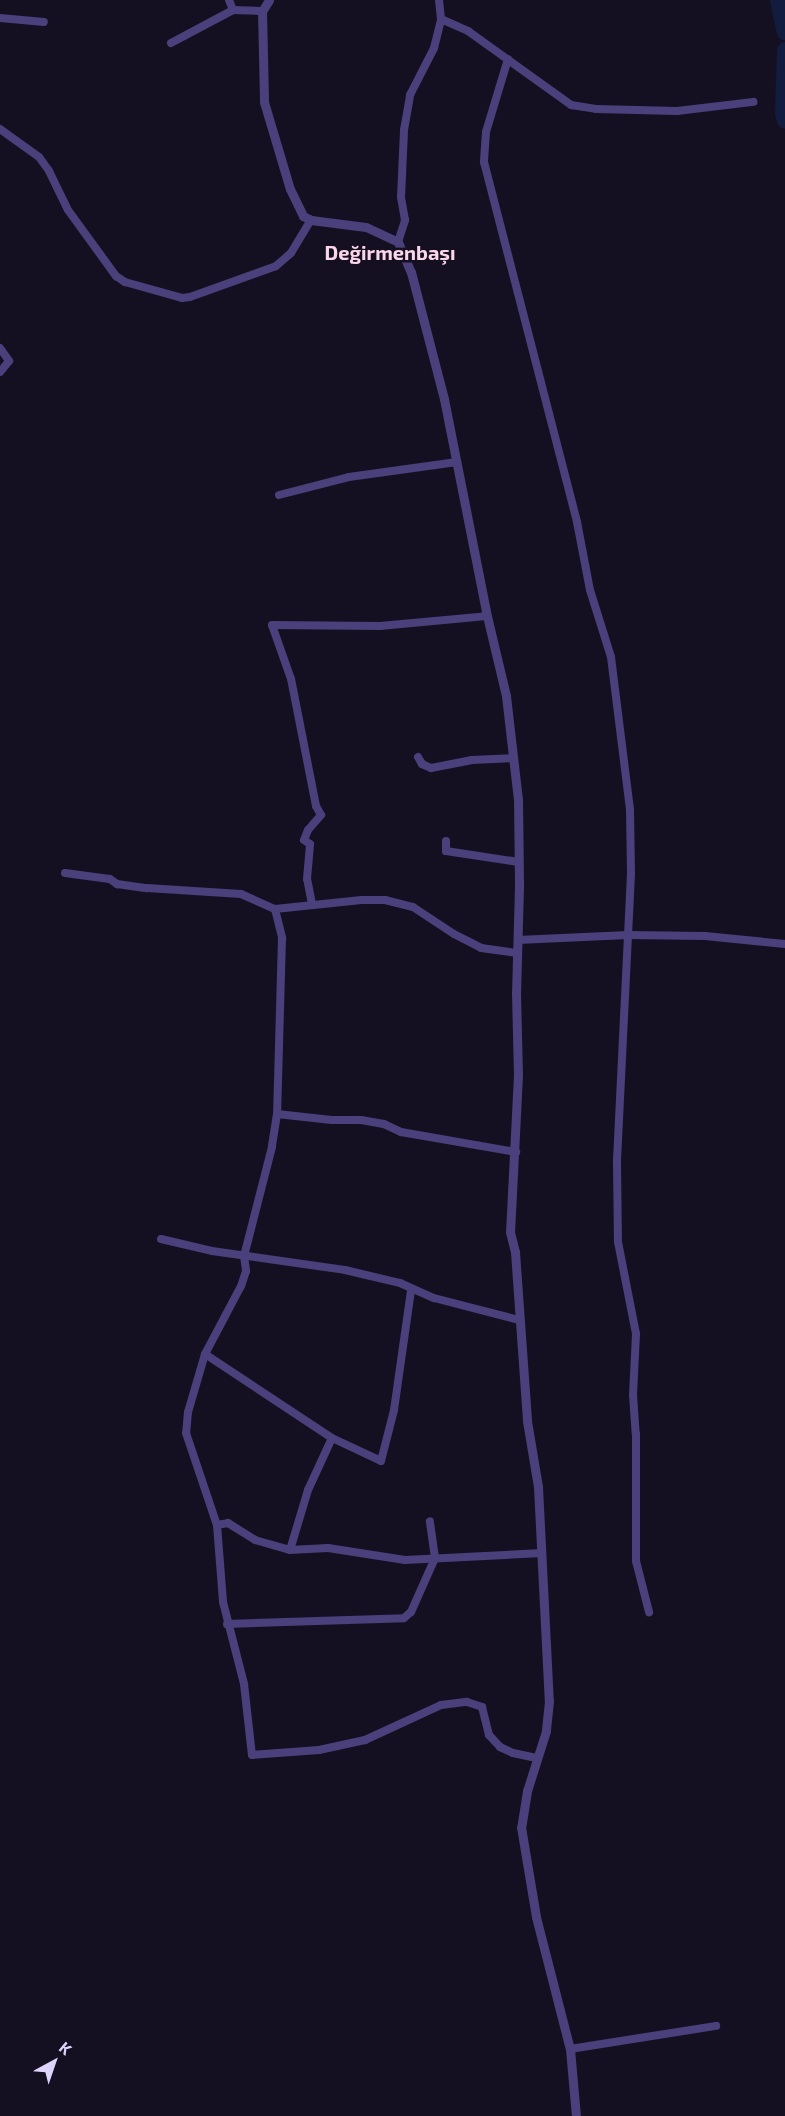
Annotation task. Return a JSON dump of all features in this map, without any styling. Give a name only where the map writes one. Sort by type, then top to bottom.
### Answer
[{"type":"street","points":[[229,0],[233,10]]},
{"type":"street","points":[[269,0],[262,11],[264,102],[290,189],[303,216],[311,220],[366,227],[398,242]]},
{"type":"street","points":[[439,0],[441,19],[434,48],[410,95],[404,130],[401,197],[405,220],[398,242],[422,312],[457,462],[487,616],[506,696],[514,758],[519,862],[516,1152],[510,1232],[515,1252],[522,1367],[537,1488],[549,1701],[546,1731],[536,1758],[521,1827],[536,1917],[570,2049],[576,2116]]},
{"type":"street","points":[[171,43],[233,10],[262,11]]},
{"type":"street","points":[[0,18],[44,22]]},
{"type":"street","points":[[441,19],[468,31],[571,105],[596,109],[676,111],[753,102]]},
{"type":"street","points":[[507,59],[486,132],[484,162],[577,522],[590,590],[611,657],[630,810],[628,935],[618,1163],[618,1242],[636,1334],[633,1395],[636,1434],[636,1561],[649,1612]]},
{"type":"street","points":[[0,129],[39,157],[49,171],[68,210],[116,276],[125,282],[182,298],[190,297],[276,266],[291,253],[311,220]]},
{"type":"street","points":[[0,348],[9,361],[0,372]]},
{"type":"street","points":[[279,495],[349,477],[457,462]]},
{"type":"street","points":[[312,904],[307,879],[310,844],[304,840],[308,830],[321,815],[316,806],[291,679],[272,625],[380,626],[487,616]]},
{"type":"street","points":[[418,757],[422,764],[431,768],[471,760],[514,758]]},
{"type":"street","points":[[446,842],[446,851],[519,862]]},
{"type":"street","points":[[65,873],[110,879],[117,884],[147,888],[241,894],[275,909],[362,900],[398,903],[413,907],[454,934],[481,948],[518,953]]},
{"type":"street","points":[[275,909],[282,938],[277,1114],[272,1147],[244,1256],[246,1272],[205,1354],[188,1412],[186,1433],[217,1525],[227,1624],[244,1684],[252,1755],[319,1750],[365,1740],[441,1705],[467,1702],[482,1707],[489,1735],[500,1747],[513,1753],[536,1758]]},
{"type":"street","points":[[518,940],[628,935],[705,936],[785,944]]},
{"type":"street","points":[[277,1114],[332,1120],[361,1120],[384,1124],[401,1131],[516,1152]]},
{"type":"street","points":[[161,1239],[244,1256],[345,1270],[519,1320]]},
{"type":"street","points":[[205,1354],[216,1364],[332,1438],[381,1461],[394,1410],[411,1290]]},
{"type":"street","points":[[290,1550],[308,1490],[332,1438]]},
{"type":"street","points":[[227,1624],[404,1618],[411,1612],[435,1558],[430,1521]]},
{"type":"street","points":[[217,1525],[228,1523],[255,1540],[290,1550],[328,1548],[405,1560],[458,1555],[542,1553]]},
{"type":"street","points":[[570,2049],[716,2026]]},
{"type":"waterway","points":[[778,0],[785,32]]},
{"type":"waterway","points":[[785,50],[783,113],[785,121]]},
{"type":"district","name":"Değirmenbaşı","points":[[390,252]]}]
